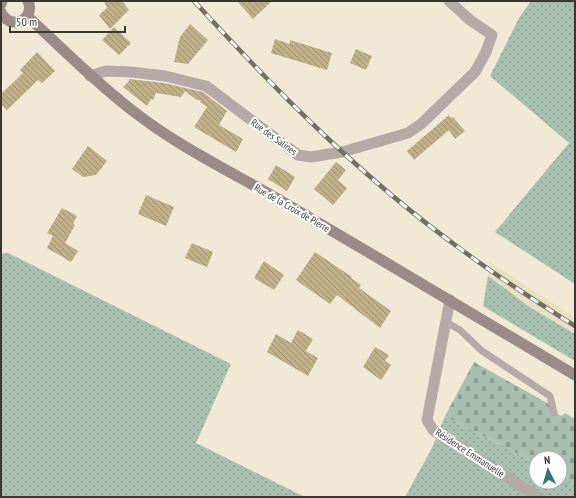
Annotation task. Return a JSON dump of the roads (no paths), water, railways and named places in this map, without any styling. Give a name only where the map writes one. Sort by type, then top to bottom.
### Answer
[{"type":"main road","points":[[2,17],[8,21],[18,22],[23,20],[30,7],[28,1]]},
{"type":"main road","name":"Rue de la Croix de Pierre","points":[[26,16],[90,76],[133,111],[194,152],[254,185],[575,375]]},
{"type":"street","name":"Rue des Salines","points":[[90,76],[106,71],[130,72],[165,76],[206,86],[292,152],[298,155],[311,157],[342,152],[393,138],[408,132],[421,124],[475,72],[486,52],[492,35],[470,20],[449,1]]},
{"type":"street","name":"Résidence Emmanuelle","points":[[450,300],[427,420],[433,430],[538,497]]},
{"type":"lane","points":[[446,322],[460,330],[482,351],[550,396],[554,413]]},
{"type":"railway","points":[[194,1],[288,100],[389,193],[476,260],[575,326]]}]
